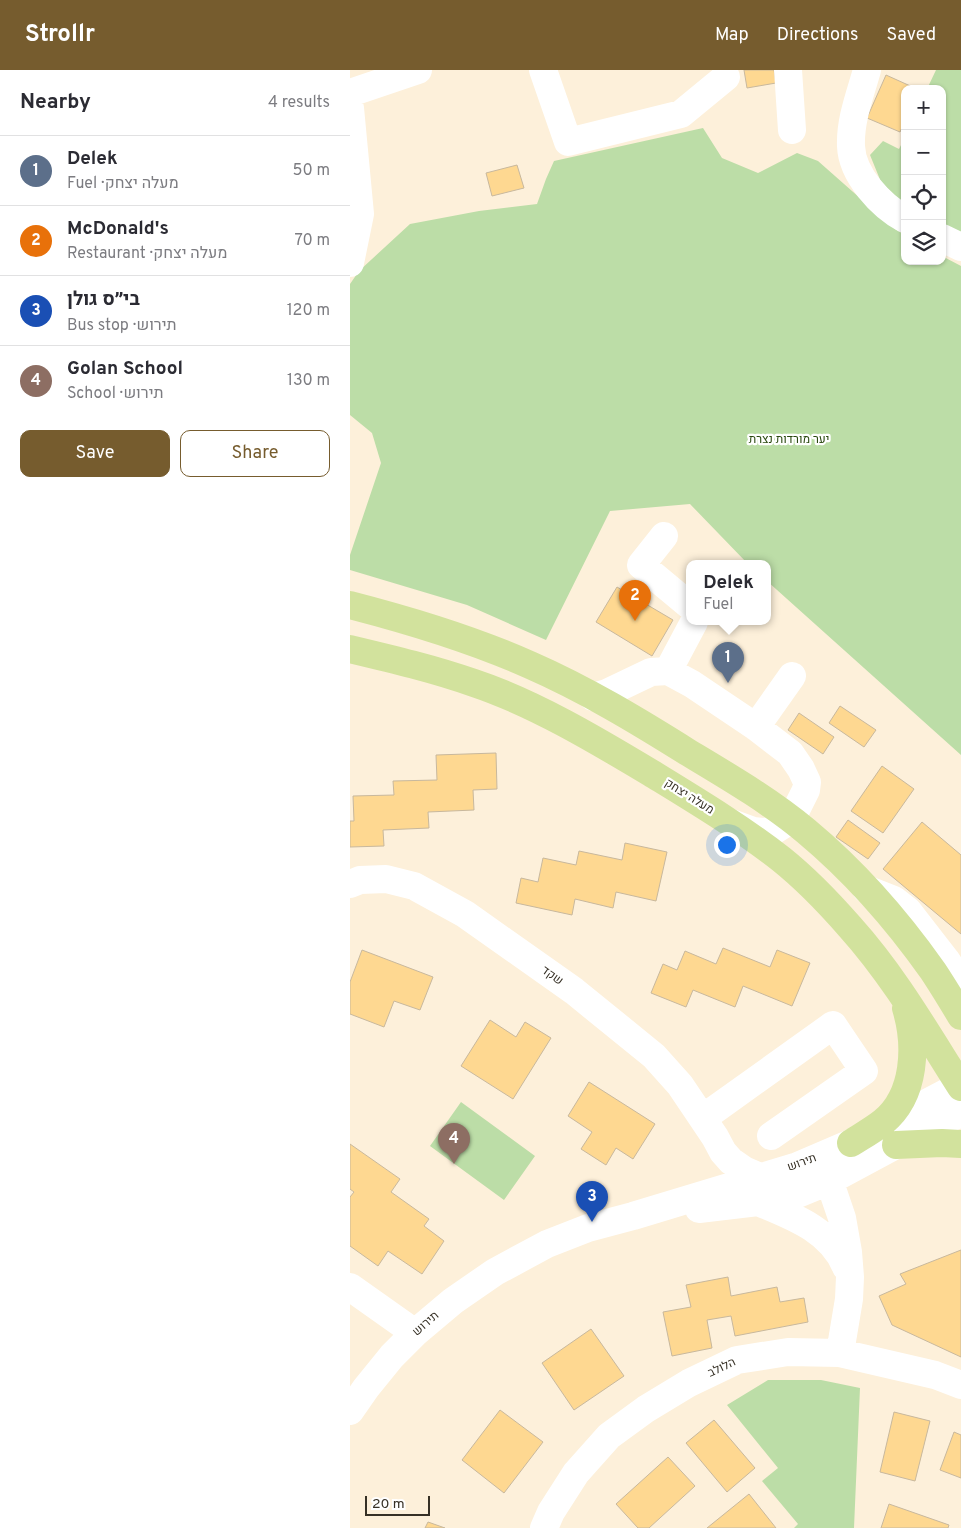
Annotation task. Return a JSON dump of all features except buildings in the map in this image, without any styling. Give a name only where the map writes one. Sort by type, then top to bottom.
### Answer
[{"type":"main road","points":[[350,605],[447,632],[531,665],[641,723],[768,803],[805,831],[841,863],[866,889],[910,940],[934,973],[961,1016]]},
{"type":"main road","name":"מעלה יצחק","points":[[350,649],[433,670],[475,683],[516,699],[622,756],[729,823],[782,860],[815,890],[850,927],[880,963],[903,994],[961,1086]]},
{"type":"main road","points":[[851,1144],[884,1121],[898,1105],[905,1090],[911,1071],[912,1042],[909,1016],[903,994]]},
{"type":"main road","points":[[896,1145],[961,1144]]},
{"type":"street","points":[[350,94],[418,70]]},
{"type":"street","points":[[543,70],[568,142],[681,114],[726,77]]},
{"type":"street","points":[[788,70],[792,130]]},
{"type":"street","points":[[867,70],[853,117],[851,148],[855,165],[867,186],[880,201],[901,216]]},
{"type":"street","points":[[350,108],[360,214],[350,263]]},
{"type":"street","points":[[946,240],[961,247]]},
{"type":"street","points":[[664,536],[641,565],[686,602]]},
{"type":"street","points":[[668,671],[692,625]]},
{"type":"street","points":[[593,697],[607,693],[651,672],[668,671],[692,684],[756,727],[790,754],[801,769],[807,782],[806,790],[791,820],[775,830],[764,832],[753,831],[729,823]]},
{"type":"street","points":[[756,727],[792,676]]},
{"type":"street","name":"שקד","points":[[350,884],[360,880],[386,879],[414,886],[465,914],[574,991],[654,1056],[680,1085],[709,1127],[722,1152],[744,1170],[759,1189],[832,1243],[842,1256],[850,1277]]},
{"type":"street","points":[[866,889],[894,900],[908,911],[961,982]]},
{"type":"street","points":[[709,1127],[832,1025],[864,1071],[771,1136]]},
{"type":"street","name":"תירוש","points":[[825,1169],[851,1144],[961,1086]]},
{"type":"street","name":"תירוש","points":[[633,1216],[759,1189],[795,1167],[825,1169],[896,1145],[961,1113]]},
{"type":"street","name":"שקד","points":[[689,1199],[711,1178],[717,1167],[719,1150],[709,1127]]},
{"type":"street","points":[[825,1169],[842,1218],[848,1252],[849,1299],[840,1353]]},
{"type":"street","name":"תירוש","points":[[350,1411],[392,1356],[415,1333],[453,1301],[495,1272],[547,1244],[588,1228],[742,1184],[759,1189]]},
{"type":"street","points":[[350,1287],[415,1333]]},
{"type":"street","name":"הלולב","points":[[544,1528],[551,1512],[576,1473],[609,1436],[646,1409],[690,1383],[737,1360],[788,1352],[840,1353],[936,1375],[961,1385]]},
{"type":"green space","points":[[936,70],[961,70],[961,232],[946,226],[946,85],[929,85]]},
{"type":"green space","name":"יער מורדות נצרת","points":[[703,128],[722,158],[758,173],[797,153],[818,161],[901,233],[901,265],[946,265],[946,258],[961,266],[961,755],[771,585],[771,560],[744,560],[690,504],[610,511],[546,640],[467,605],[350,570],[350,555],[381,463],[372,433],[350,415],[350,284],[359,271],[410,224],[479,211],[537,204],[554,161]]},
{"type":"green space","points":[[883,141],[899,149],[901,145],[901,201],[881,182],[870,155]]},
{"type":"green space","points":[[461,1102],[535,1156],[504,1200],[430,1146]]},
{"type":"green space","points":[[768,1380],[821,1380],[860,1388],[854,1528],[794,1528],[798,1524],[762,1481],[778,1468],[727,1405]]},
{"type":"place","name":"McDonald's","points":[[635,621]]},
{"type":"place","name":"Delek","points":[[728,683]]},
{"type":"place","name":"Golan School","points":[[454,1164]]},
{"type":"place","name":"בי״ס גולן","points":[[592,1222]]}]
